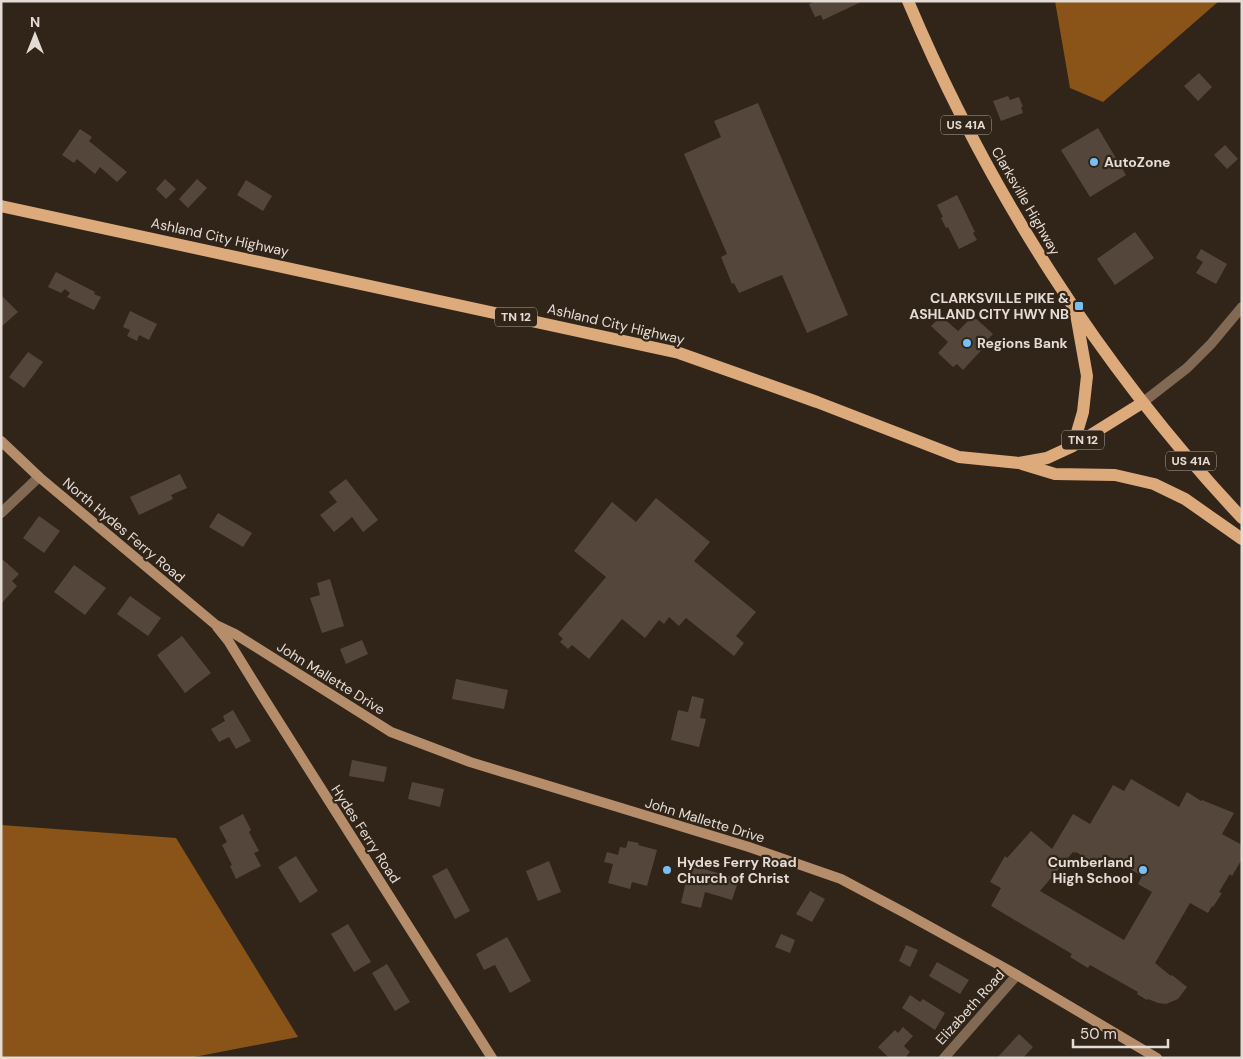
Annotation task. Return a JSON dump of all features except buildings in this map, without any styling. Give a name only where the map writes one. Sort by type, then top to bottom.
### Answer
[{"type":"main road","name":"Clarksville Highway","points":[[908,1],[946,85],[989,169],[1028,237],[1075,309],[1142,403]]},
{"type":"main road","name":"Ashland City Highway","points":[[1,206],[679,353],[817,402],[959,457],[1019,464],[1047,458],[1073,446],[1142,403]]},
{"type":"main road","points":[[1073,446],[1083,412],[1087,376],[1075,309]]},
{"type":"main road","name":"US 41A","points":[[1142,403],[1219,494],[1242,518]]},
{"type":"main road","points":[[1019,464],[1055,474],[1115,475],[1154,484],[1185,499],[1242,539]]},
{"type":"street","points":[[1142,403],[1187,368],[1211,344],[1242,307]]},
{"type":"street","name":"North Hydes Ferry Road","points":[[1,441],[39,476],[216,626],[235,634]]},
{"type":"street","points":[[1,513],[39,476]]},
{"type":"street","name":"Hydes Ferry Road","points":[[216,626],[229,642],[492,1058]]},
{"type":"street","name":"John Mallette Drive","points":[[235,634],[392,732],[470,762],[749,847],[841,879],[1017,975],[1156,1058]]},
{"type":"street","name":"Elizabeth Road","points":[[944,1058],[1017,975]]},
{"type":"shaded area","points":[[1055,1],[1219,1],[1103,102],[1070,88]]},
{"type":"shaded area","points":[[1,825],[176,838],[298,1037],[189,1058],[1,1058]]},
{"type":"place","name":"AutoZone","points":[[1094,162]]},
{"type":"place","name":"CLARKSVILLE PIKE & ASHLAND CITY HWY NB","points":[[1079,306]]},
{"type":"place","name":"Regions Bank","points":[[967,343]]},
{"type":"place","name":"Hydes Ferry Road Church of Christ","points":[[667,870]]},
{"type":"place","name":"Cumberland High School","points":[[1143,870]]}]
